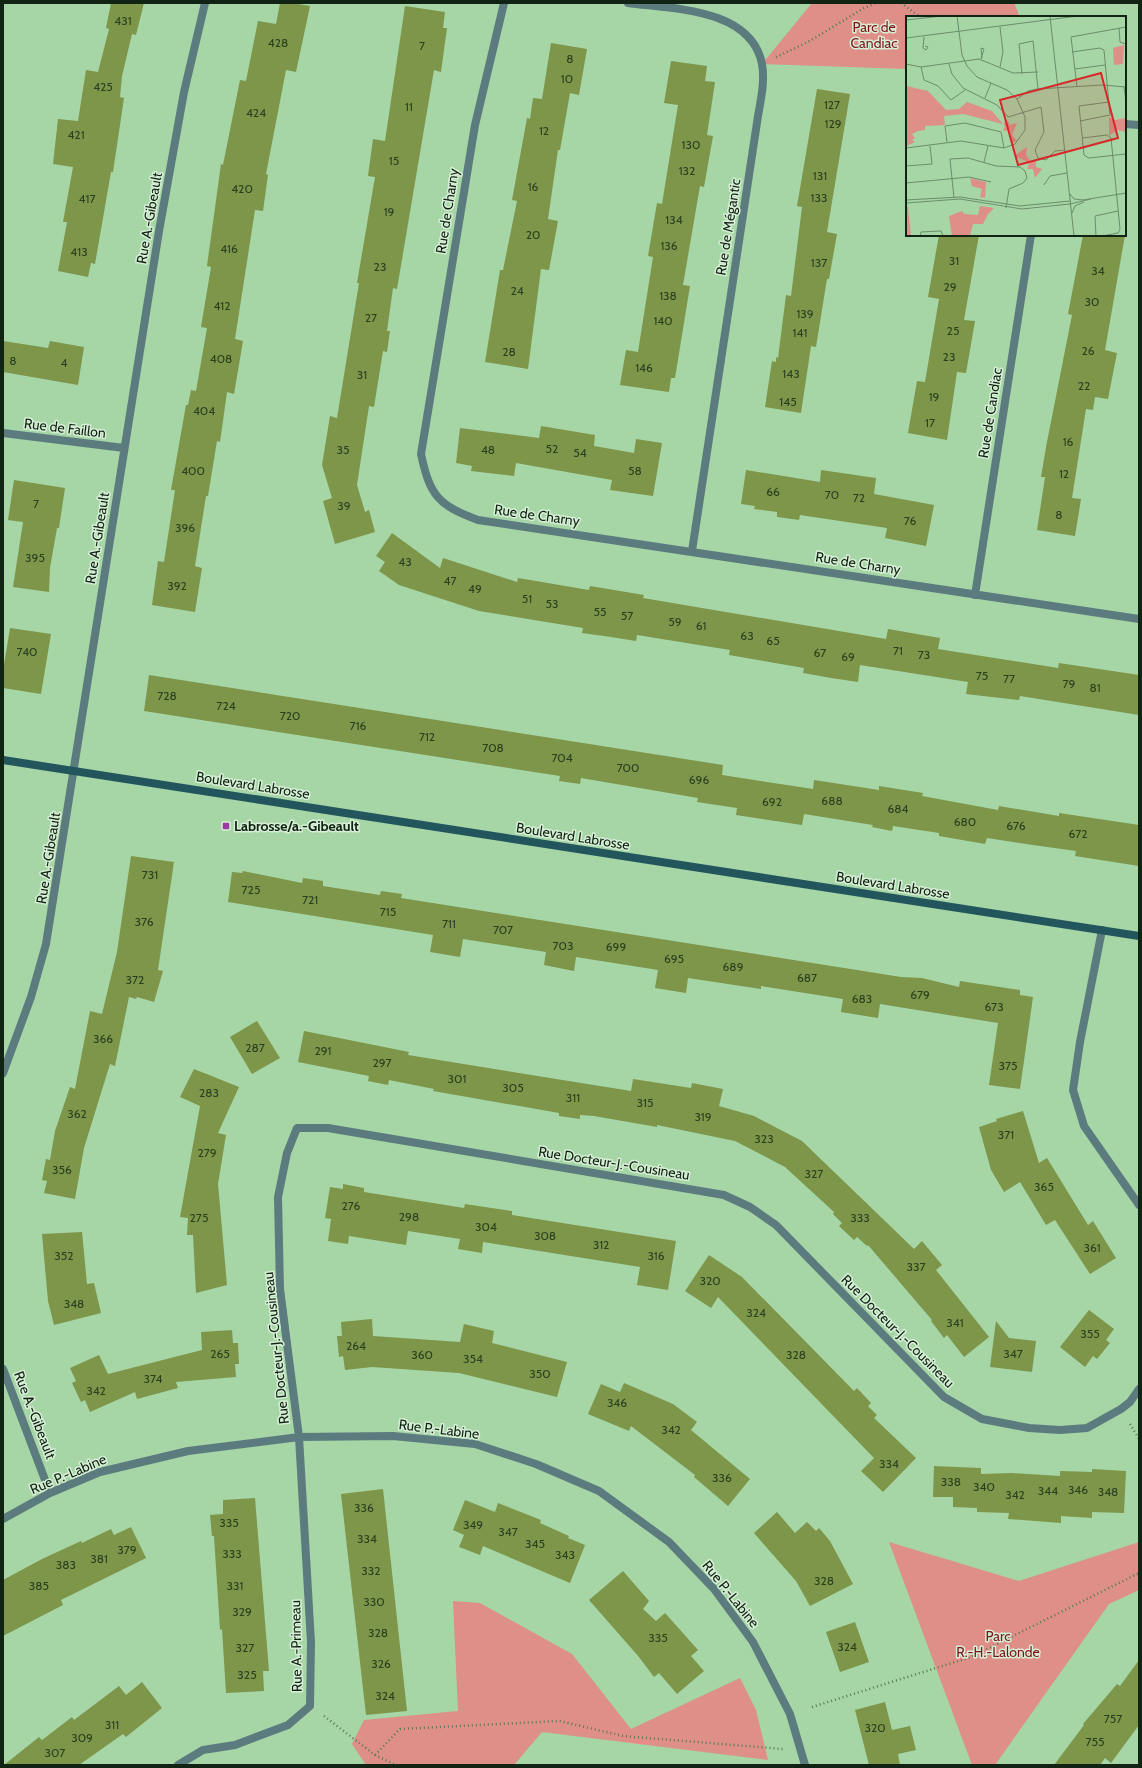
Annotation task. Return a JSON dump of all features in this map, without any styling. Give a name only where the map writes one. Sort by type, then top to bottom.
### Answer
[{"type":"main road","name":"Boulevard Labrosse","points":[[3,760],[1139,936]]},
{"type":"street","name":"Rue A.-Gibeault","points":[[3,1073],[31,997],[46,944],[75,771],[124,448],[172,159],[184,92],[205,3]]},
{"type":"street","name":"Rue de Charny","points":[[504,3],[475,125],[424,430],[421,454],[427,479],[438,499],[453,510],[478,520],[1139,619]]},
{"type":"street","name":"Rue de Mégantic","points":[[628,3],[698,13],[720,19],[738,28],[753,42],[762,64],[763,84],[692,551]]},
{"type":"street","points":[[1126,124],[1139,125]]},
{"type":"street","name":"Rue de Candiac","points":[[975,595],[1031,236]]},
{"type":"street","name":"Rue de Faillon","points":[[3,433],[124,448]]},
{"type":"street","points":[[1102,930],[1080,1042],[1073,1090],[1084,1126],[1139,1204]]},
{"type":"street","name":"Rue Docteur-J.-Cousineau","points":[[299,1437],[280,1289],[278,1198],[287,1153],[297,1128],[328,1128],[724,1195],[750,1207],[776,1225],[944,1397],[982,1419],[1029,1428],[1060,1430],[1087,1428],[1121,1409],[1130,1402],[1139,1389]]},
{"type":"street","name":"Rue A.-Gibeault","points":[[3,1369],[50,1493]]},
{"type":"street","name":"Rue P.-Labine","points":[[3,1519],[50,1493],[100,1472],[188,1451],[299,1437],[393,1436],[475,1444],[536,1464],[599,1491],[669,1542],[714,1589],[753,1642],[790,1714],[805,1765]]},
{"type":"street","name":"Rue A.-Primeau","points":[[178,1765],[203,1750],[235,1745],[288,1725],[310,1706],[311,1642],[299,1437]]},
{"type":"path","points":[[762,64],[808,42],[864,8],[876,3]]},
{"type":"path","points":[[901,3],[919,16]]},
{"type":"path","points":[[812,1706],[971,1657],[1139,1573]]},
{"type":"path","points":[[310,1706],[376,1755],[396,1765]]},
{"type":"path","points":[[376,1755],[400,1729],[560,1721],[623,1736],[801,1750]]},
{"type":"green space","name":"Parc de Candiac","points":[[812,3],[1014,3],[1020,16],[906,16],[906,69],[762,64]]},
{"type":"green space","name":"Parc R.-H.-Lalonde","points":[[889,1542],[1019,1581],[1139,1542],[1139,1590],[1109,1604],[995,1765],[972,1765]]},
{"type":"green space","points":[[453,1601],[480,1603],[572,1654],[631,1729],[740,1678],[756,1710],[768,1760],[542,1732],[514,1765],[366,1765],[352,1744],[364,1720],[458,1711]]},
{"type":"building","points":[[111,3],[144,3],[136,35],[132,34],[122,76],[120,97],[124,98],[113,172],[111,172],[95,264],[91,263],[88,277],[58,271],[67,222],[63,222],[73,167],[53,164],[58,119],[78,121],[86,70],[98,72],[109,29],[106,28]]},
{"type":"building","points":[[280,3],[293,3],[310,6],[296,72],[286,70],[266,174],[268,175],[263,211],[255,210],[235,339],[243,341],[234,394],[227,392],[220,442],[217,441],[208,496],[206,496],[195,566],[202,568],[195,612],[152,605],[158,561],[164,562],[175,490],[171,490],[186,405],[188,405],[191,390],[196,391],[207,328],[201,327],[211,267],[207,266],[221,164],[223,165],[240,80],[246,81],[258,21],[276,24]]},
{"type":"building","points":[[405,6],[445,12],[443,28],[447,28],[441,72],[434,70],[397,289],[393,288],[387,331],[390,331],[387,352],[383,351],[374,407],[369,406],[357,485],[365,512],[369,510],[375,532],[335,544],[323,501],[332,498],[322,465],[330,416],[337,418],[359,283],[357,283],[375,177],[368,176],[373,139],[385,141]]},
{"type":"building","points":[[551,43],[587,49],[579,95],[570,93],[560,150],[558,150],[548,219],[558,221],[549,270],[541,269],[528,369],[485,362],[500,270],[503,270],[517,201],[512,200],[527,118],[530,119],[533,98],[542,99]]},
{"type":"building","points":[[671,61],[707,66],[705,81],[715,82],[707,135],[713,136],[704,187],[700,186],[683,285],[690,286],[675,378],[671,378],[669,392],[620,385],[626,350],[638,352],[653,257],[648,256],[657,203],[662,204],[678,105],[664,103]]},
{"type":"building","points":[[817,89],[850,94],[827,232],[837,234],[829,279],[827,279],[816,347],[811,346],[801,413],[765,407],[772,361],[776,362],[776,357],[778,358],[786,295],[791,296],[802,207],[797,206]]},
{"type":"building","points":[[939,236],[979,236],[964,320],[975,321],[966,373],[957,372],[947,440],[908,433],[917,381],[925,382],[939,299],[928,297]]},
{"type":"building","points":[[1083,236],[1125,236],[1105,350],[1117,353],[1108,399],[1095,397],[1093,410],[1086,409],[1072,498],[1081,499],[1075,536],[1037,530],[1045,477],[1041,477],[1072,315],[1068,314]]},
{"type":"building","points":[[3,341],[48,348],[50,341],[84,347],[78,385],[3,372]]},
{"type":"building","points":[[541,426],[595,435],[594,446],[634,453],[636,439],[662,443],[653,496],[610,490],[612,480],[516,463],[514,476],[471,471],[472,466],[456,463],[460,428],[539,438]]},
{"type":"building","points":[[746,470],[820,482],[821,470],[876,478],[874,494],[934,505],[926,546],[885,538],[887,528],[800,515],[799,520],[777,517],[777,512],[754,509],[755,506],[741,504]]},
{"type":"building","points":[[14,480],[65,488],[59,528],[57,528],[50,568],[49,592],[13,587],[23,522],[8,520]]},
{"type":"building","points":[[392,533],[440,568],[443,558],[517,582],[518,578],[589,590],[590,586],[644,595],[643,598],[886,639],[888,629],[940,638],[938,649],[1058,668],[1059,663],[1139,675],[1139,715],[1020,696],[1019,700],[966,694],[968,682],[860,665],[858,682],[831,678],[803,673],[804,668],[729,655],[730,650],[637,635],[636,641],[582,633],[583,628],[479,611],[399,585],[379,571],[385,562],[376,556]]},
{"type":"building","points":[[10,628],[51,634],[41,694],[3,688],[3,671]]},
{"type":"building","points":[[149,675],[723,765],[722,775],[813,789],[814,780],[879,790],[879,786],[923,793],[922,796],[998,810],[999,806],[1059,816],[1059,813],[1139,825],[1139,866],[1075,856],[1076,851],[987,838],[985,844],[939,836],[939,833],[893,826],[892,831],[872,827],[873,825],[804,814],[802,825],[736,815],[737,808],[697,802],[698,798],[581,778],[580,784],[559,781],[560,776],[144,711]]},
{"type":"building","points":[[131,856],[174,862],[158,970],[163,971],[154,1002],[137,997],[136,999],[129,997],[115,1066],[110,1064],[84,1148],[75,1199],[44,1193],[47,1181],[42,1180],[46,1159],[50,1160],[55,1131],[70,1087],[75,1089],[90,1011],[102,1014],[117,952]]},
{"type":"building","points":[[243,871],[302,883],[303,878],[323,881],[323,886],[380,895],[381,891],[402,894],[401,898],[901,977],[922,978],[959,987],[960,981],[1020,990],[1020,995],[1033,997],[1020,1089],[989,1085],[998,1023],[880,1004],[878,1018],[841,1012],[843,999],[761,986],[761,989],[688,978],[686,993],[655,988],[658,970],[576,957],[574,971],[544,965],[546,952],[463,939],[460,957],[430,952],[433,935],[228,902],[232,872],[242,873]]},
{"type":"building","points":[[257,1021],[280,1058],[252,1074],[230,1037]]},
{"type":"building","points":[[304,1031],[409,1052],[408,1055],[631,1091],[633,1079],[691,1088],[692,1083],[723,1089],[719,1106],[754,1116],[802,1141],[914,1249],[922,1241],[942,1265],[936,1270],[989,1337],[964,1357],[947,1335],[944,1338],[931,1321],[932,1320],[868,1245],[867,1246],[857,1237],[854,1240],[839,1226],[842,1223],[833,1214],[834,1212],[785,1167],[735,1141],[657,1125],[657,1127],[594,1116],[580,1115],[580,1119],[559,1116],[559,1113],[433,1091],[434,1089],[389,1080],[388,1085],[368,1081],[369,1076],[298,1062]]},
{"type":"building","points":[[194,1069],[239,1087],[218,1133],[226,1135],[218,1184],[227,1285],[196,1293],[193,1235],[187,1235],[188,1218],[180,1217],[200,1106],[180,1097]]},
{"type":"building","points":[[1023,1111],[1039,1163],[1047,1158],[1088,1225],[1093,1221],[1116,1258],[1090,1274],[1055,1220],[1046,1225],[1020,1182],[1004,1192],[991,1170],[979,1127],[997,1121],[996,1119]]},
{"type":"building","points":[[343,1184],[364,1188],[364,1192],[464,1208],[465,1204],[512,1211],[512,1215],[676,1241],[668,1290],[637,1285],[640,1267],[483,1242],[482,1253],[458,1249],[460,1239],[408,1231],[406,1245],[349,1236],[348,1244],[328,1241],[331,1219],[325,1218],[330,1187],[343,1189]]},
{"type":"building","points":[[82,1232],[87,1284],[94,1283],[101,1313],[54,1325],[48,1301],[42,1234]]},
{"type":"building","points":[[709,1255],[742,1277],[854,1391],[857,1388],[871,1403],[868,1406],[877,1415],[874,1418],[916,1458],[883,1492],[861,1471],[874,1458],[718,1297],[711,1308],[685,1291]]},
{"type":"building","points":[[1089,1310],[1114,1329],[1106,1340],[1110,1343],[1097,1359],[1093,1356],[1085,1367],[1060,1347]]},
{"type":"building","points":[[372,1319],[373,1336],[460,1342],[464,1324],[494,1331],[492,1343],[567,1362],[557,1397],[459,1373],[372,1367],[345,1370],[343,1356],[339,1357],[337,1336],[342,1336],[341,1322]]},
{"type":"building","points":[[996,1321],[1009,1338],[1036,1341],[1032,1372],[990,1367]]},
{"type":"building","points":[[232,1330],[233,1343],[238,1343],[239,1364],[235,1364],[236,1377],[176,1382],[178,1388],[137,1399],[135,1392],[90,1412],[85,1400],[81,1402],[72,1383],[76,1381],[70,1368],[99,1355],[108,1374],[202,1350],[201,1332]]},
{"type":"building","points":[[624,1383],[673,1404],[697,1422],[691,1430],[750,1479],[728,1506],[694,1477],[695,1475],[631,1426],[629,1431],[588,1414],[601,1384],[620,1392]]},
{"type":"building","points":[[934,1466],[981,1468],[981,1474],[1012,1473],[1060,1476],[1060,1471],[1092,1472],[1092,1469],[1126,1471],[1124,1513],[1092,1512],[1092,1518],[1061,1516],[1061,1523],[1008,1519],[1009,1513],[977,1512],[977,1508],[953,1507],[953,1497],[933,1497]]},
{"type":"building","points":[[383,1489],[407,1711],[366,1715],[341,1494]]},
{"type":"building","points":[[255,1498],[269,1671],[263,1671],[264,1691],[226,1693],[214,1536],[212,1536],[210,1515],[223,1514],[223,1500]]},
{"type":"building","points":[[465,1500],[495,1512],[498,1503],[541,1520],[540,1523],[585,1545],[570,1583],[483,1546],[480,1555],[459,1547],[464,1535],[453,1530]]},
{"type":"building","points":[[777,1512],[795,1533],[807,1522],[816,1531],[819,1528],[830,1541],[853,1584],[810,1606],[796,1581],[754,1533]]},
{"type":"building","points":[[131,1527],[146,1558],[61,1600],[63,1605],[3,1636],[3,1580],[42,1559],[81,1541],[82,1543],[111,1529],[114,1535]]},
{"type":"building","points":[[623,1571],[649,1601],[643,1609],[656,1621],[665,1613],[698,1650],[691,1656],[704,1671],[677,1694],[659,1673],[654,1677],[639,1657],[589,1600]]},
{"type":"building","points":[[855,1622],[869,1662],[840,1672],[826,1632]]},
{"type":"building","points":[[1139,1660],[1139,1725],[1111,1763],[1105,1758],[1100,1765],[1054,1765],[1084,1725],[1083,1724],[1117,1684],[1120,1686]]},
{"type":"building","points":[[142,1682],[162,1708],[126,1737],[123,1734],[79,1765],[4,1765],[39,1737],[42,1740],[72,1717],[74,1720],[119,1686],[126,1695]]},
{"type":"building","points":[[885,1702],[892,1730],[910,1726],[916,1750],[898,1754],[900,1765],[869,1765],[855,1710]]},
{"type":"place","name":"Labrosse/a.-Gibeault","points":[[226,826]]}]
